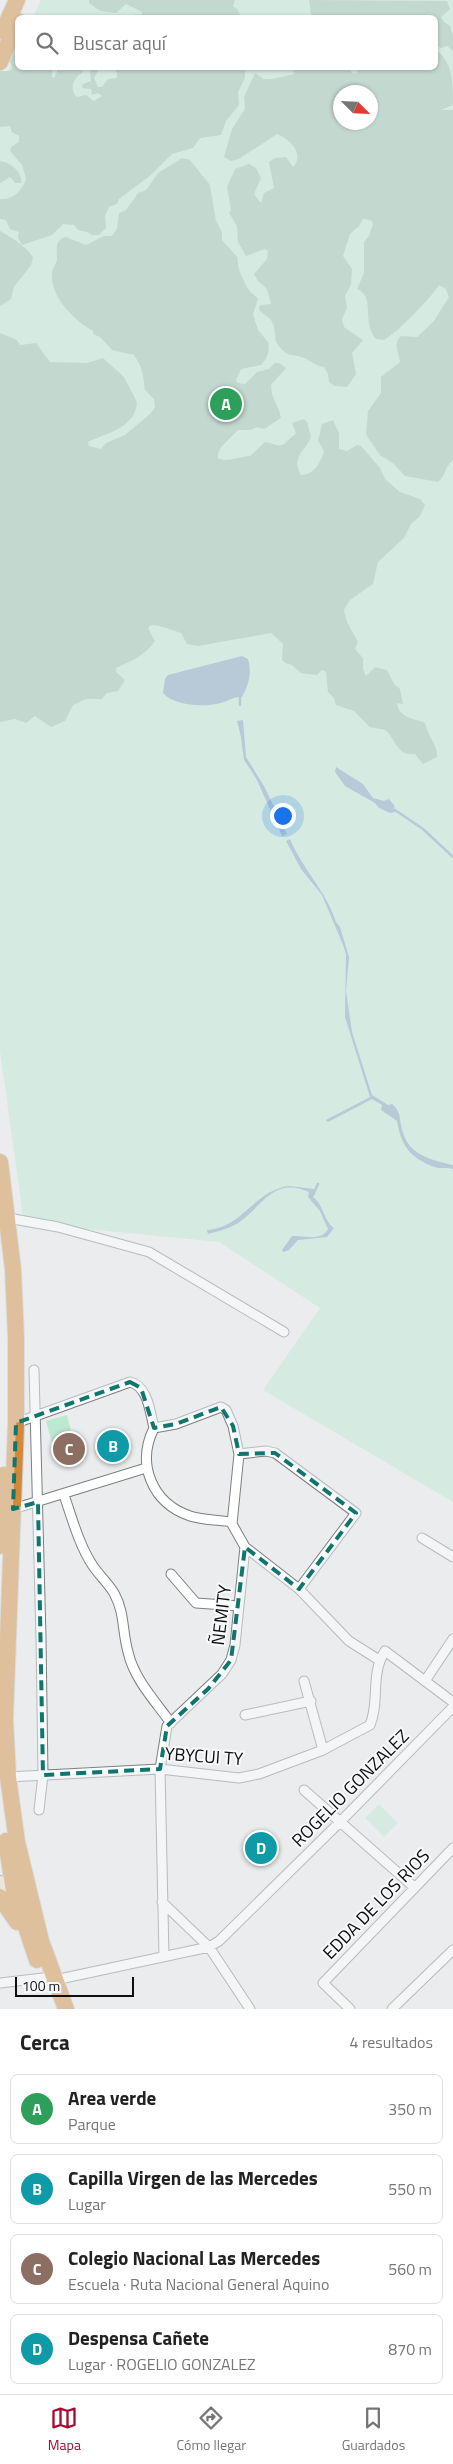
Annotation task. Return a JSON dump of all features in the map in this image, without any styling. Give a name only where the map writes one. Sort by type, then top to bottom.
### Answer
[{"type":"highway","points":[[0,13],[6,0]]},
{"type":"highway","points":[[0,38],[17,0]]},
{"type":"highway","points":[[20,15],[26,0]]},
{"type":"highway","points":[[0,62],[15,28]]},
{"type":"highway","points":[[0,1162],[8,1340],[0,1546]]},
{"type":"highway","points":[[4,1220],[16,1304],[14,1509],[5,1719],[8,1777],[16,1842],[34,1906],[55,2009]]},
{"type":"highway","points":[[0,1811],[7,1846],[5,1892],[8,1906],[66,2009]]},
{"type":"highway","points":[[5,1892],[20,1888],[26,1880]]},
{"type":"street","points":[[4,1220],[58,1227],[149,1252],[284,1332]]},
{"type":"street","points":[[34,1370],[42,1775],[39,1810]]},
{"type":"street","points":[[16,1423],[130,1382],[141,1388],[148,1402],[154,1428],[150,1437],[146,1468],[160,1497],[174,1509],[192,1517],[232,1522]]},
{"type":"street","points":[[154,1428],[176,1424],[221,1407],[226,1410],[233,1426],[239,1454],[232,1522],[245,1547],[299,1590],[349,1641],[379,1660]]},
{"type":"street","points":[[239,1454],[266,1451],[275,1453],[356,1514],[299,1590]]},
{"type":"street","points":[[14,1509],[146,1468]]},
{"type":"street","points":[[64,1495],[79,1537],[92,1565],[113,1592],[120,1606],[125,1627],[127,1651],[135,1672],[171,1723],[167,1726],[160,1769],[164,1957]]},
{"type":"street","points":[[422,1538],[453,1557]]},
{"type":"street","name":"ÑEMITY","points":[[171,1723],[208,1689],[231,1660],[235,1645],[245,1547]]},
{"type":"street","points":[[171,1574],[196,1603],[239,1606]]},
{"type":"street","points":[[453,1639],[425,1681],[453,1702]]},
{"type":"street","name":"YBYCUI TY","points":[[8,1777],[160,1769],[239,1778],[259,1774],[323,1750],[370,1725],[373,1718],[376,1670],[384,1651],[425,1681]]},
{"type":"street","points":[[304,1681],[323,1750]]},
{"type":"street","points":[[245,1715],[311,1701]]},
{"type":"street","name":"ROGELIO GONZALEZ","points":[[0,1983],[49,1979],[209,1947],[219,1940],[342,1821],[453,1707]]},
{"type":"street","points":[[304,1790],[342,1821],[414,1887]]},
{"type":"street","points":[[0,1865],[7,1846]]},
{"type":"street","name":"EDDA DE LOS RIOS","points":[[350,2009],[323,1983],[453,1848]]},
{"type":"street","points":[[0,1882],[5,1892],[34,1906]]},
{"type":"street","points":[[162,1902],[209,1947],[250,2009]]},
{"type":"street","points":[[392,2009],[453,1950]]},
{"type":"highlighted area","points":[[130,1382],[141,1388],[154,1428],[176,1424],[221,1407],[233,1426],[239,1454],[275,1453],[356,1513],[299,1589],[245,1547],[231,1660],[208,1689],[167,1726],[160,1769],[43,1775],[38,1502],[13,1509],[16,1423]]},
{"type":"green space","points":[[41,0],[453,0],[453,1502],[263,1390],[320,1308],[219,1242],[24,1223],[0,1051],[0,87],[15,54],[15,70],[438,70],[438,15],[34,15]]},
{"type":"green space","points":[[89,0],[235,0],[233,6],[240,15],[142,15],[142,12],[126,4],[116,13],[100,11],[89,3]]},
{"type":"green space","points":[[309,0],[447,1],[450,9],[441,17],[450,26],[453,35],[453,51],[447,46],[441,48],[438,46],[438,15],[311,14]]},
{"type":"green space","points":[[15,34],[15,70],[52,70],[52,77],[54,78],[57,70],[83,70],[73,84],[73,91],[77,97],[86,95],[94,101],[102,96],[98,93],[92,95],[91,89],[82,88],[83,84],[91,81],[91,70],[98,71],[94,78],[98,87],[102,87],[108,79],[117,78],[115,70],[245,70],[245,78],[238,92],[239,105],[226,121],[221,135],[200,138],[193,148],[172,154],[151,175],[119,199],[117,204],[109,207],[105,216],[106,228],[99,235],[92,235],[78,230],[74,225],[63,224],[52,235],[22,245],[18,238],[19,232],[10,229],[6,220],[0,219],[0,199],[9,198],[16,194],[26,179],[22,165],[10,151],[11,147],[19,142],[19,136],[12,132],[10,126],[0,127],[0,71],[9,71],[12,68],[9,59]]},
{"type":"green space","points":[[438,52],[446,61],[451,73],[453,105],[441,110],[453,110],[453,460],[438,482],[405,476],[394,464],[380,455],[366,434],[368,411],[381,393],[381,377],[400,362],[396,345],[398,339],[401,336],[417,337],[434,321],[449,297],[446,289],[439,285],[422,306],[390,336],[384,340],[376,339],[369,325],[366,298],[357,289],[364,273],[364,242],[369,236],[373,224],[371,220],[363,219],[359,226],[350,234],[343,256],[352,269],[351,285],[345,296],[347,308],[342,319],[344,327],[363,340],[352,353],[356,374],[347,387],[335,386],[329,382],[328,374],[324,367],[287,353],[276,342],[274,326],[271,320],[259,310],[260,305],[271,304],[267,289],[258,281],[254,274],[267,259],[268,251],[265,249],[246,256],[238,242],[237,226],[229,213],[231,210],[227,187],[235,169],[249,164],[256,168],[261,178],[254,194],[261,203],[264,193],[274,188],[269,162],[275,158],[286,157],[293,167],[297,157],[297,152],[291,143],[277,134],[239,159],[231,161],[224,157],[232,129],[245,109],[244,97],[255,73],[264,79],[294,74],[293,70],[350,70],[353,74],[357,73],[358,70],[438,70]]},
{"type":"green space","points":[[182,158],[190,160],[210,185],[216,221],[222,232],[222,240],[238,258],[238,266],[243,279],[249,290],[258,299],[253,314],[258,330],[268,342],[269,350],[266,359],[261,365],[241,369],[236,380],[238,383],[245,384],[257,372],[269,369],[275,363],[279,363],[286,368],[271,385],[272,394],[281,418],[264,429],[257,427],[250,430],[238,430],[221,447],[218,458],[229,460],[250,456],[265,442],[278,445],[284,444],[296,434],[292,423],[304,419],[307,422],[311,437],[300,454],[297,463],[301,475],[310,473],[319,463],[324,451],[318,441],[322,424],[333,420],[339,433],[339,449],[347,451],[357,445],[361,446],[380,468],[385,479],[400,492],[420,499],[425,505],[420,516],[411,524],[404,538],[378,562],[373,584],[350,600],[344,610],[347,622],[358,642],[355,649],[363,658],[363,669],[366,676],[375,667],[387,670],[394,684],[400,689],[403,704],[397,703],[398,708],[407,717],[425,723],[436,749],[437,757],[423,764],[415,754],[409,754],[400,750],[385,730],[370,727],[354,711],[336,705],[334,698],[328,692],[326,672],[322,670],[317,675],[301,673],[292,665],[285,663],[282,660],[283,644],[271,633],[198,646],[187,644],[181,633],[151,625],[148,628],[155,641],[151,646],[138,657],[116,668],[116,672],[125,680],[118,691],[107,693],[102,699],[86,699],[73,705],[65,721],[51,727],[35,716],[26,723],[15,719],[0,722],[0,333],[17,340],[20,345],[36,343],[50,362],[87,363],[103,358],[124,377],[137,402],[135,411],[126,424],[88,442],[89,446],[101,449],[106,443],[125,435],[150,414],[155,407],[154,399],[145,390],[141,368],[134,355],[112,350],[100,337],[93,334],[93,331],[71,314],[55,291],[52,282],[52,272],[57,261],[57,245],[62,238],[66,237],[86,245],[104,236],[112,236],[117,229],[119,213],[126,210],[138,193],[146,190],[158,173]]},
{"type":"green space","points":[[0,161],[8,163],[18,171],[21,183],[15,183],[10,177],[0,183]]},
{"type":"green space","points":[[0,231],[23,247],[33,258],[31,265],[14,287],[11,299],[0,306]]},
{"type":"green space","points":[[67,1415],[76,1452],[56,1457],[46,1421]]},
{"type":"green space","points":[[379,1804],[398,1823],[384,1837],[365,1818]]},
{"type":"water","points":[[242,656],[248,659],[250,674],[242,697],[216,704],[195,705],[180,703],[163,693],[165,679],[168,675]]},
{"type":"water","points":[[243,720],[246,757],[264,786],[287,834],[282,836],[256,778],[244,760],[237,721]]},
{"type":"water","points":[[336,767],[363,784],[373,798],[384,801],[389,799],[394,805],[395,812],[390,813],[379,808],[375,803],[345,786],[335,772]]},
{"type":"water","points":[[290,839],[326,899],[340,927],[349,957],[346,991],[352,1032],[372,1095],[388,1105],[392,1104],[396,1109],[399,1113],[404,1135],[413,1149],[426,1157],[453,1165],[453,1169],[434,1167],[412,1154],[401,1137],[397,1121],[381,1110],[382,1105],[372,1099],[328,1122],[326,1120],[370,1097],[345,1017],[346,954],[322,895],[301,869],[286,841]]},
{"type":"water","points":[[289,1186],[314,1189],[313,1197],[317,1200],[330,1225],[334,1228],[327,1237],[298,1240],[289,1250],[283,1252],[282,1250],[292,1236],[317,1237],[328,1229],[320,1211],[308,1197],[309,1192],[297,1188],[278,1190],[270,1194],[237,1223],[208,1234],[207,1230],[230,1223],[266,1195],[277,1189]]},
{"type":"waterway","points":[[240,696],[240,705]]},
{"type":"waterway","points":[[395,810],[423,829],[453,857]]},
{"type":"waterway","points":[[313,1195],[318,1184]]},
{"type":"place","name":"Area verde","points":[[226,404]]},
{"type":"place","name":"Capilla Virgen de las Mercedes","points":[[113,1446]]},
{"type":"place","name":"Colegio Nacional Las Mercedes","points":[[69,1449]]},
{"type":"place","name":"Despensa Cañete","points":[[261,1848]]}]
